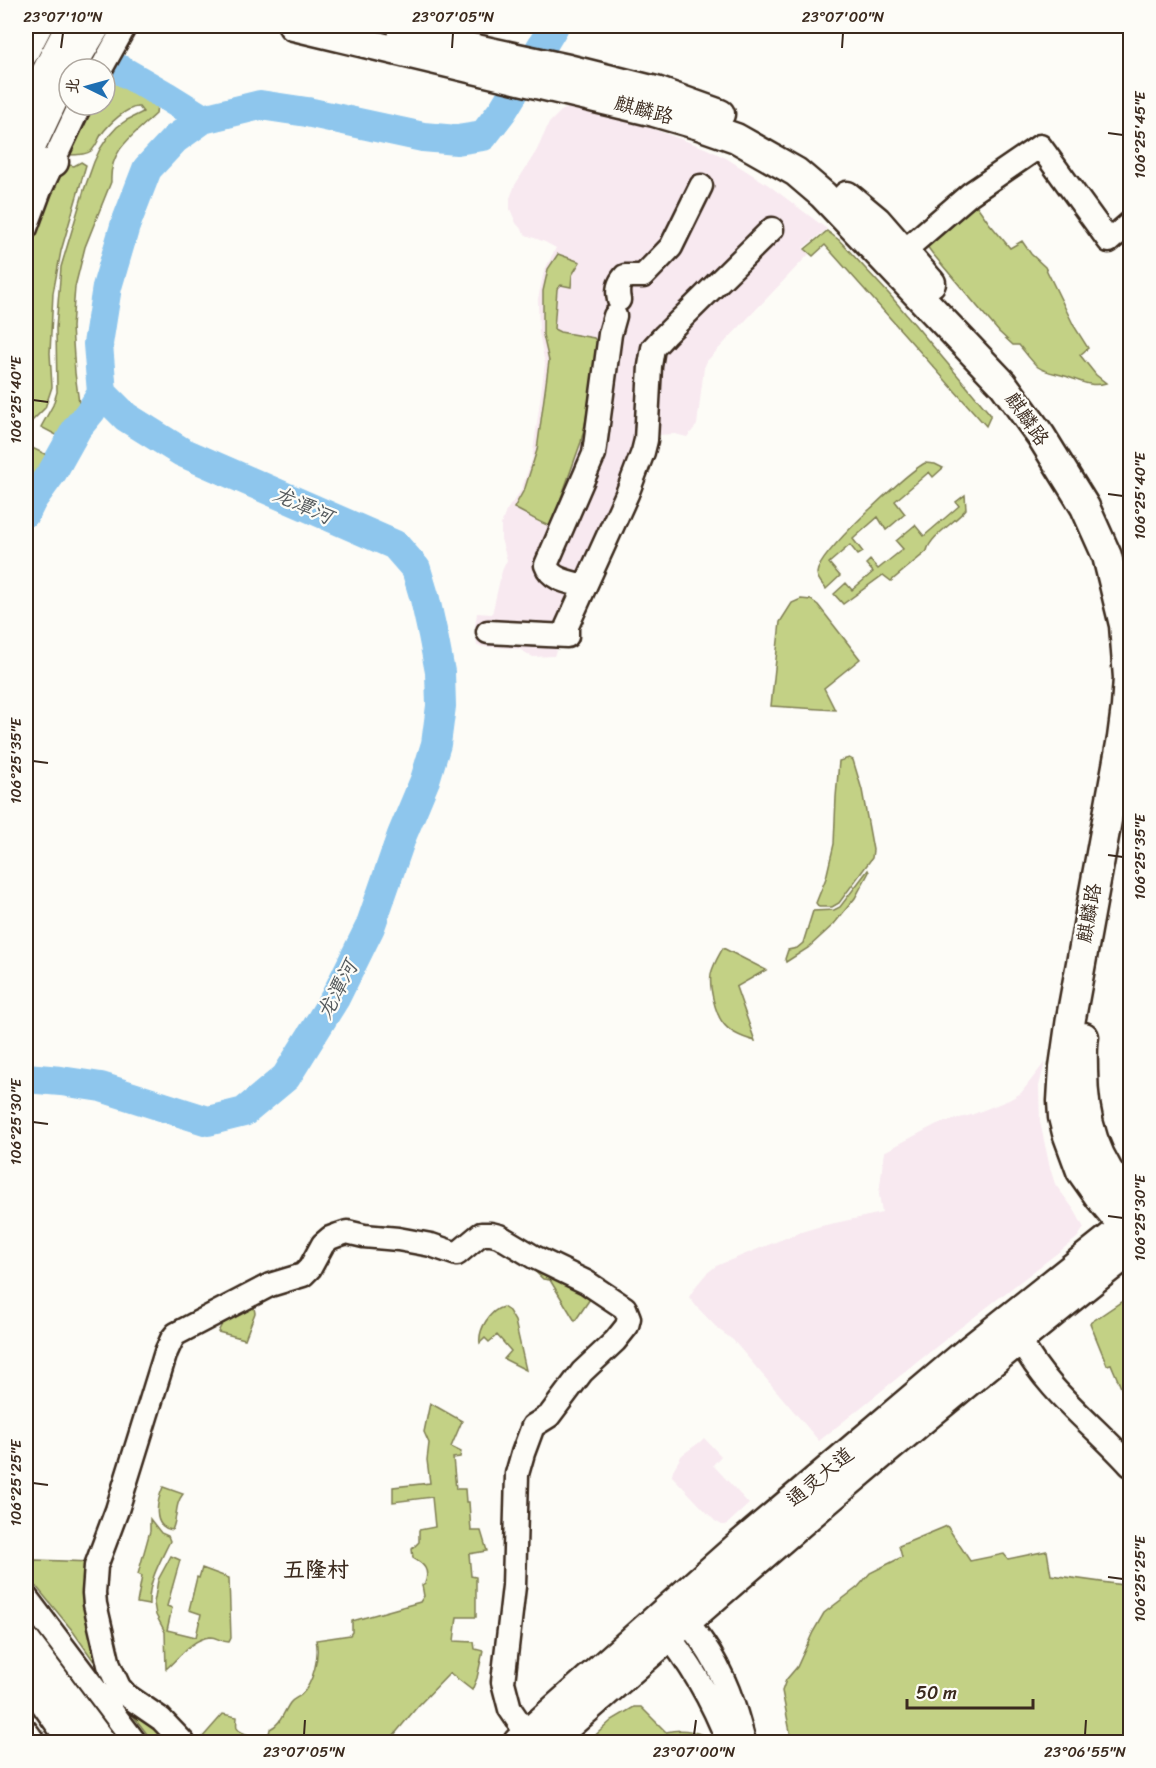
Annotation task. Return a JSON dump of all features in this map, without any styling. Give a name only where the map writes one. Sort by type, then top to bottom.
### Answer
[{"type":"main road","name":"麒麟路","points":[[293,26],[476,59],[572,81],[656,91],[680,98],[743,125],[771,140],[822,176],[877,221],[1031,401],[1088,479],[1120,542],[1131,576]]},
{"type":"main road","name":"麒麟路","points":[[368,26],[476,59]]},
{"type":"main road","points":[[26,111],[65,49],[108,29]]},
{"type":"main road","points":[[26,158],[58,90],[65,49]]},
{"type":"main road","name":"麒麟路","points":[[572,81],[654,112],[736,138],[796,172],[861,233],[1003,384],[1041,436],[1085,507],[1107,556],[1115,586],[1124,625],[1128,678],[1120,749],[1071,1018],[1062,1083],[1063,1117],[1081,1171],[1100,1198],[1129,1226]]},
{"type":"main road","points":[[26,172],[54,162]]},
{"type":"main road","name":"麒麟路","points":[[1129,1226],[1114,1180],[1097,1150],[1090,1130],[1085,1110],[1082,1050],[1112,878],[1131,795]]},
{"type":"main road","name":"通灵大道","points":[[531,1740],[671,1621],[856,1475],[1090,1282],[1129,1226]]},
{"type":"main road","name":"通灵大道","points":[[671,1621],[735,1549],[967,1352],[1129,1226]]},
{"type":"main road","points":[[26,1642],[101,1743]]},
{"type":"main road","points":[[26,1676],[73,1743]]},
{"type":"street","points":[[26,56],[65,49]]},
{"type":"street","points":[[26,228],[40,190],[75,117]]},
{"type":"street","points":[[904,251],[970,194],[1040,146],[1109,241],[1131,223]]},
{"type":"street","points":[[584,586],[555,577],[548,572],[546,565],[594,454],[610,334],[617,308],[617,290],[620,282],[626,276],[643,276],[671,247],[701,186]]},
{"type":"street","points":[[488,632],[567,636],[567,626],[627,494],[643,452],[646,440],[653,348],[772,229]]},
{"type":"street","points":[[183,1743],[161,1719],[126,1695],[112,1673],[95,1604],[96,1566],[117,1510],[172,1339],[176,1334],[270,1285],[303,1275],[310,1268],[323,1244],[330,1238],[347,1232],[431,1245],[457,1254],[481,1234],[499,1236],[534,1257],[586,1282],[624,1308],[629,1318],[627,1326],[615,1341],[582,1372],[549,1416],[533,1426],[519,1464],[513,1592],[503,1683],[510,1709],[531,1740]]},
{"type":"street","points":[[1020,1340],[1034,1364],[1070,1407],[1108,1440],[1131,1465]]},
{"type":"street","points":[[26,1597],[135,1743]]},
{"type":"street","points":[[671,1621],[715,1710],[728,1743]]},
{"type":"street","points":[[671,1621],[702,1641],[733,1700],[744,1743]]},
{"type":"street","points":[[26,1731],[34,1743]]},
{"type":"shaded area","points":[[569,107],[645,126],[705,148],[726,158],[767,184],[827,229],[803,248],[809,254],[707,361],[704,368],[697,425],[687,437],[675,434],[656,435],[575,623],[577,641],[573,647],[557,649],[554,656],[533,657],[519,649],[477,646],[475,627],[477,613],[492,614],[502,571],[507,560],[501,539],[501,525],[506,511],[520,492],[532,460],[545,364],[539,332],[538,299],[544,271],[556,248],[526,235],[516,223],[510,209],[510,198],[515,185],[537,150],[549,123],[561,111]]},
{"type":"shaded area","points":[[1045,1062],[1039,1086],[1040,1122],[1050,1168],[1055,1184],[1075,1211],[1084,1228],[1077,1238],[819,1441],[733,1340],[718,1329],[689,1297],[706,1274],[716,1266],[798,1233],[882,1213],[879,1194],[884,1152],[937,1124],[971,1115],[1009,1100],[1021,1093]]},
{"type":"shaded area","points":[[704,1438],[721,1456],[713,1465],[749,1504],[726,1525],[715,1521],[672,1476],[682,1455]]},
{"type":"green space","points":[[117,82],[157,104],[156,114],[125,143],[114,160],[111,182],[85,247],[75,287],[72,327],[78,414],[66,435],[60,437],[41,427],[57,392],[56,328],[61,267],[84,190],[100,149],[117,127],[143,112],[139,107],[129,110],[108,126],[91,151],[68,155],[89,117],[117,117]]},
{"type":"green space","points":[[81,162],[86,165],[61,251],[53,293],[50,353],[52,387],[45,408],[31,422],[26,421],[26,256],[48,197],[65,164],[74,166]]},
{"type":"green space","points":[[972,199],[1010,248],[1022,241],[1031,254],[1045,267],[1074,326],[1088,348],[1080,355],[1096,375],[1106,383],[1090,384],[1038,367],[1019,345],[1013,345],[999,332],[932,253],[924,242]]},
{"type":"green space","points":[[827,231],[839,240],[889,294],[990,414],[986,426],[825,245],[813,256],[805,249]]},
{"type":"green space","points":[[558,254],[580,262],[572,275],[571,287],[561,285],[557,289],[554,329],[594,338],[597,342],[581,442],[551,526],[514,508],[525,488],[537,450],[549,361],[543,335],[543,291],[548,269]]},
{"type":"green space","points":[[30,447],[45,454],[48,458],[45,469],[26,491],[26,452]]},
{"type":"green space","points":[[925,463],[943,468],[933,477],[929,472],[895,501],[905,514],[886,530],[878,517],[853,539],[863,552],[858,555],[850,545],[829,563],[840,576],[826,589],[817,573],[821,563],[832,549],[883,497]]},
{"type":"green space","points":[[965,495],[966,509],[962,514],[933,540],[927,551],[891,581],[883,575],[843,604],[834,594],[846,583],[852,590],[873,572],[866,564],[870,560],[878,569],[903,549],[896,541],[915,525],[924,536],[959,506],[956,502]]},
{"type":"green space","points":[[801,599],[811,600],[818,605],[860,659],[824,688],[835,710],[771,706],[780,622],[792,603]]},
{"type":"green space","points":[[849,758],[853,760],[862,790],[873,850],[872,858],[839,903],[832,907],[819,907],[816,903],[826,878],[834,844],[839,761]]},
{"type":"green space","points":[[868,870],[855,898],[834,924],[808,948],[786,962],[788,950],[797,948],[803,943],[813,911],[834,910],[840,907]]},
{"type":"green space","points":[[723,948],[766,970],[736,987],[755,1041],[729,1030],[720,1019],[715,1007],[711,974]]},
{"type":"green space","points":[[518,1255],[593,1298],[575,1321],[550,1280],[543,1279]]},
{"type":"green space","points":[[1130,1296],[1130,1371],[1125,1373],[1130,1396],[1125,1397],[1111,1364],[1107,1365],[1090,1323]]},
{"type":"green space","points":[[249,1307],[254,1308],[255,1313],[245,1339],[218,1332],[222,1324]]},
{"type":"green space","points":[[503,1307],[509,1311],[515,1321],[526,1370],[504,1359],[511,1351],[497,1335],[489,1342],[485,1338],[480,1343],[481,1332],[489,1316]]},
{"type":"green space","points":[[430,1403],[462,1421],[451,1447],[461,1452],[460,1457],[453,1458],[456,1489],[465,1489],[466,1502],[469,1502],[471,1531],[481,1531],[487,1551],[469,1554],[471,1576],[476,1577],[476,1617],[457,1617],[454,1641],[474,1642],[475,1649],[483,1651],[472,1690],[450,1673],[388,1742],[196,1742],[192,1739],[201,1739],[223,1714],[237,1717],[237,1728],[242,1732],[268,1738],[270,1729],[277,1724],[290,1703],[301,1695],[309,1684],[316,1662],[316,1640],[350,1635],[352,1621],[420,1602],[424,1596],[422,1585],[425,1583],[426,1571],[423,1565],[413,1558],[412,1549],[419,1542],[419,1530],[435,1527],[432,1497],[393,1502],[393,1487],[430,1483],[427,1460],[429,1443],[424,1432]]},
{"type":"green space","points":[[163,1487],[183,1494],[178,1503],[172,1530],[165,1528],[158,1519],[159,1499]]},
{"type":"green space","points":[[150,1519],[161,1533],[168,1536],[170,1541],[150,1588],[149,1605],[137,1603],[142,1576],[138,1574],[150,1531]]},
{"type":"green space","points":[[947,1526],[970,1561],[1004,1554],[1008,1559],[1047,1551],[1051,1575],[1130,1586],[1130,1742],[792,1742],[782,1691],[786,1680],[797,1667],[824,1613],[858,1587],[870,1573],[902,1557],[899,1546]]},
{"type":"green space","points":[[171,1556],[180,1560],[167,1606],[172,1608],[167,1630],[196,1637],[201,1614],[189,1610],[197,1577],[199,1578],[202,1568],[229,1578],[231,1638],[229,1642],[210,1637],[203,1638],[166,1669],[165,1632],[156,1615],[154,1603],[158,1580]]},
{"type":"green space","points":[[35,1560],[93,1562],[83,1571],[83,1576],[97,1644],[172,1742],[153,1742],[119,1697],[72,1630],[31,1580]]},
{"type":"green space","points":[[634,1707],[641,1707],[666,1732],[692,1731],[715,1742],[588,1742],[612,1720]]},
{"type":"waterway","name":"龙潭河","points":[[26,1078],[101,1087],[208,1121],[244,1112],[286,1077],[335,998],[370,927],[402,835],[425,780],[436,744],[441,706],[440,672],[433,635],[416,569],[395,545],[182,452],[126,417],[102,393],[98,344],[107,287],[125,226],[147,169],[175,139],[203,119],[260,105],[307,112],[423,137],[457,140],[483,136],[503,110],[554,26]]},
{"type":"waterway","points":[[79,46],[203,119]]},
{"type":"waterway","points":[[26,512],[53,471],[77,428],[102,393]]},
{"type":"district","name":"五隆村","points":[[316,1569]]}]
